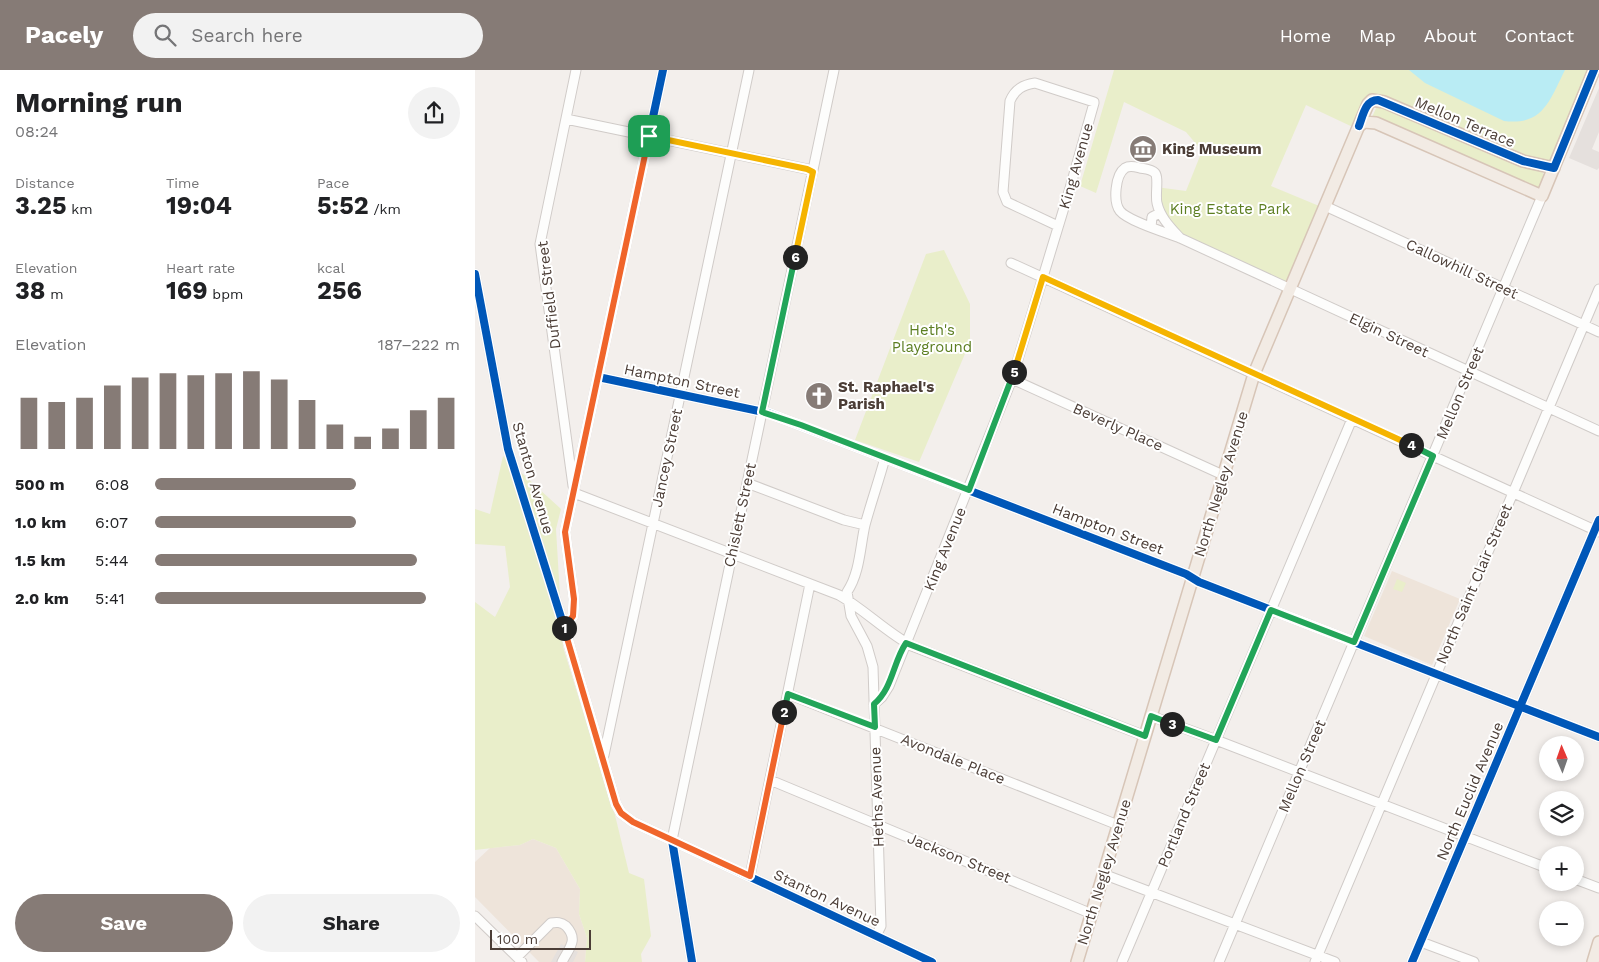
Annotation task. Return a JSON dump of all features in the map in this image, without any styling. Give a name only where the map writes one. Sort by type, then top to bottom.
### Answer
[{"type":"main road","name":"Mellon Street","points":[[1542,196],[1596,72]]},
{"type":"main road","name":"Mellon Terrace","points":[[1368,104],[1372,100],[1384,102],[1523,161],[1554,168]]},
{"type":"main road","name":"North Negley Avenue","points":[[1077,962],[1254,374],[1368,104]]},
{"type":"main road","points":[[1359,126],[1364,122],[1376,124],[1542,196]]},
{"type":"main road","points":[[1593,962],[1599,942]]},
{"type":"street","name":"Duffield Street","points":[[575,493],[540,244],[576,70]]},
{"type":"street","points":[[564,627],[573,616],[574,599],[565,532],[575,493],[663,70]]},
{"type":"street","name":"Jancey Street","points":[[603,758],[749,70]]},
{"type":"street","name":"Chislett Street","points":[[692,962],[672,840],[834,70]]},
{"type":"street","name":"King Avenue","points":[[874,704],[882,697],[889,686],[1012,379],[1043,277],[1058,226],[1094,102],[1035,84],[1027,84],[1018,88],[1010,101],[1003,192],[1007,202],[1058,226]]},
{"type":"street","points":[[566,119],[807,169],[813,172]]},
{"type":"street","name":"Elgin Street","points":[[1180,238],[1165,221],[1156,201],[1157,178],[1155,174],[1151,170],[1137,167],[1124,169],[1117,186],[1117,203],[1119,210],[1130,218],[1180,238],[1599,431]]},
{"type":"street","name":"Mellon Street","points":[[1219,962],[1542,196]]},
{"type":"street","name":"Callowhill Street","points":[[1325,206],[1599,332]]},
{"type":"street","points":[[1151,226],[1152,217],[1161,213]]},
{"type":"street","points":[[1011,263],[1597,531]]},
{"type":"street","name":"Stanton Avenue","points":[[475,274],[508,449],[564,627],[616,804],[621,813],[633,822],[932,962]]},
{"type":"street","name":"North Saint Clair Street","points":[[1316,959],[1599,289]]},
{"type":"street","name":"Hampton Street","points":[[598,377],[762,412],[1186,574],[1199,582],[1599,737]]},
{"type":"street","name":"Beverly Place","points":[[1012,379],[1223,475]]},
{"type":"street","name":"Portland Street","points":[[1122,962],[1353,419]]},
{"type":"street","name":"Heths Avenue","points":[[876,936],[881,926],[873,667],[867,646],[851,616],[847,592],[852,584],[865,525],[885,458]]},
{"type":"street","points":[[747,483],[844,520],[865,525]]},
{"type":"street","points":[[575,493],[849,600],[906,643],[1145,736]]},
{"type":"street","name":"North Euclid Avenue","points":[[1412,962],[1597,531],[1599,520]]},
{"type":"street","points":[[750,876],[810,584]]},
{"type":"street","name":"Avondale Place","points":[[788,694],[1118,825]]},
{"type":"street","points":[[1151,716],[1539,865]]},
{"type":"street","name":"Jackson Street","points":[[770,780],[1091,914]]},
{"type":"street","points":[[1103,874],[1235,924],[1316,959],[1335,962]]},
{"type":"street","points":[[1584,882],[1599,888]]},
{"type":"street","points":[[475,916],[519,960],[551,923],[562,923],[573,933],[573,938],[562,962]]},
{"type":"street","points":[[1421,942],[1474,962]]},
{"type":"shaded area","points":[[1599,88],[1599,132],[1592,149],[1599,152],[1599,168],[1597,170],[1569,158]]},
{"type":"shaded area","points":[[1392,571],[1460,599],[1432,665],[1364,636]]},
{"type":"shaded area","points":[[533,839],[556,848],[580,889],[579,914],[587,938],[585,962],[539,962],[475,897],[475,862],[490,848],[520,845]]},
{"type":"shaded area","points":[[561,944],[578,952],[573,962],[551,962]]},
{"type":"green space","name":"King Estate Park","points":[[1114,70],[1599,70],[1599,74],[1594,72],[1554,168],[1375,100],[1357,129],[1306,105],[1271,186],[1324,208],[1289,289],[1195,246],[1165,221],[1156,187],[1186,191],[1202,151],[1186,132],[1124,102],[1096,193],[1080,186]]},
{"type":"green space","points":[[1378,104],[1387,106],[1542,172],[1544,175],[1539,188],[1534,189],[1372,117]]},
{"type":"green space","name":"Heth's Playground","points":[[944,250],[970,304],[970,342],[919,462],[855,440],[926,254]]},
{"type":"green space","points":[[503,456],[561,509],[556,529],[563,647],[615,815],[629,873],[644,879],[651,936],[641,954],[642,962],[585,962],[587,938],[579,914],[580,889],[556,848],[533,839],[520,845],[475,850],[475,602],[495,617],[510,587],[505,546],[475,544],[475,509],[490,514]]},
{"type":"green space","points":[[1397,579],[1406,583],[1402,592],[1393,589]]},
{"type":"water","points":[[1409,70],[1565,70],[1550,100],[1537,115],[1517,121],[1504,121],[1425,83]]},
{"type":"cycle path","points":[[564,627],[573,616],[574,599],[565,532],[663,70]]},
{"type":"cycle path","points":[[1359,126],[1367,106],[1378,100],[1523,161],[1554,168],[1594,70]]},
{"type":"cycle path","points":[[475,274],[508,449],[564,627],[616,804],[621,813],[633,822],[932,962]]},
{"type":"cycle path","points":[[598,377],[768,413],[1186,574],[1199,582],[1599,737]]},
{"type":"cycle path","points":[[1412,962],[1599,520]]},
{"type":"cycle path","points":[[672,840],[692,962]]},
{"type":"place","name":"King Museum","points":[[1143,149]]},
{"type":"place","name":"St. Raphael's Parish","points":[[819,396]]},
{"type":"route","points":[[649,136],[807,169],[813,172],[762,412],[768,412],[969,490],[1012,379],[1043,277],[1433,456],[1354,642],[1271,610],[1216,740],[1151,716],[1145,736],[906,643],[889,686],[882,697],[874,704],[875,727],[788,694],[750,876],[633,822],[621,813],[616,804],[564,627],[573,616],[574,599],[565,532],[575,493],[649,136]]}]
